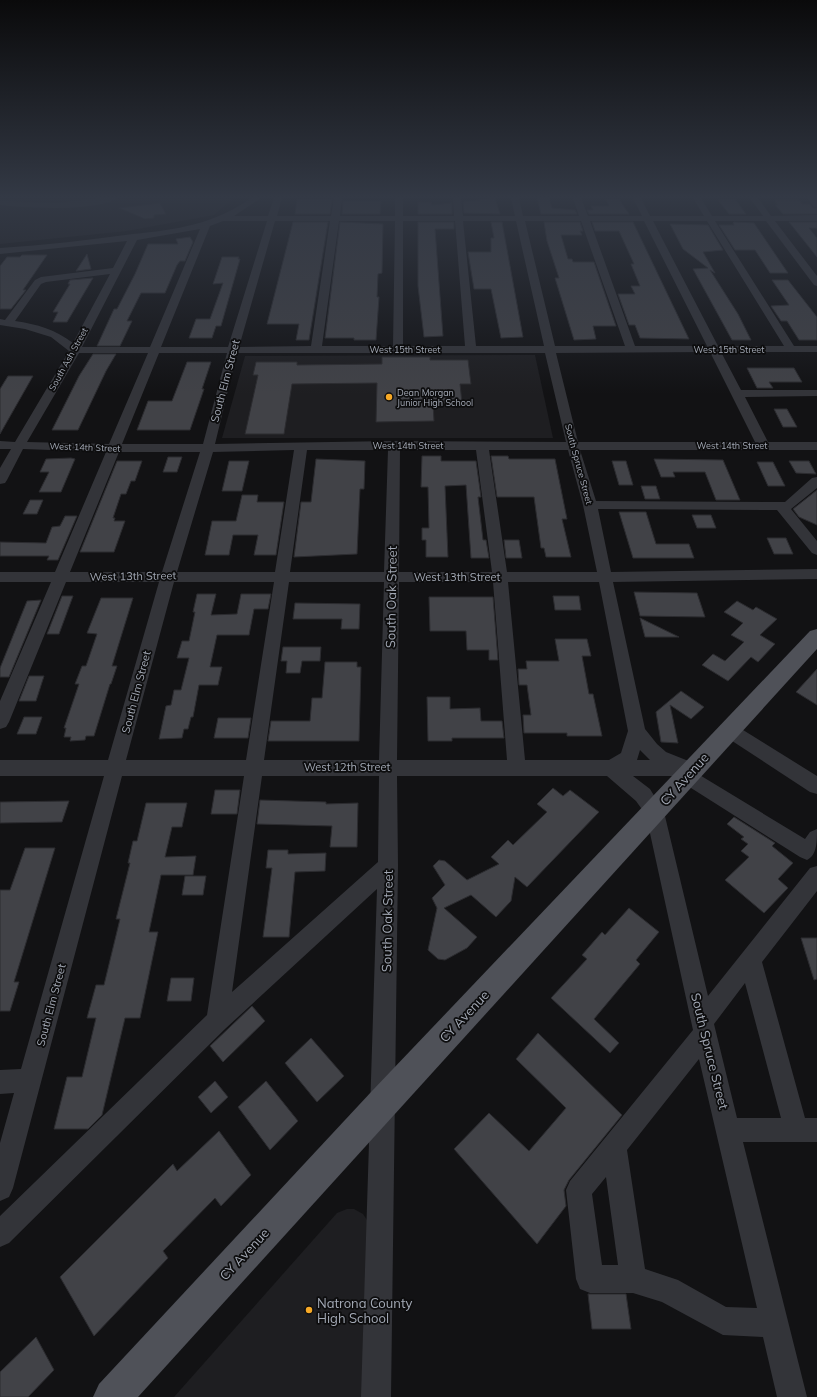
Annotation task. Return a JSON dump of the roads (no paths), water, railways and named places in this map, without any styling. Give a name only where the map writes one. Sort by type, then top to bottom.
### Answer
[{"type":"main road","name":"CY Avenue","points":[[112,1397],[383,1102],[655,812],[690,772],[817,636]]},
{"type":"street","name":"South Ash Street","points":[[0,480],[18,445],[75,350],[119,263]]},
{"type":"street","points":[[0,722],[191,263]]},
{"type":"street","name":"South Elm Street","points":[[0,1188],[168,576],[208,448],[233,349],[259,263]]},
{"type":"street","points":[[316,349],[329,263]]},
{"type":"street","points":[[398,349],[399,263]]},
{"type":"street","points":[[464,263],[472,349]]},
{"type":"street","name":"South Spruce Street","points":[[530,263],[573,446],[590,505],[637,731],[648,747],[665,762],[690,772]]},
{"type":"street","points":[[599,263],[631,349]]},
{"type":"street","points":[[670,263],[763,445]]},
{"type":"street","points":[[738,263],[791,349]]},
{"type":"street","points":[[802,263],[817,283]]},
{"type":"street","points":[[75,350],[55,335],[5,322],[38,282],[44,279],[115,271]]},
{"type":"street","name":"West 15th Street","points":[[75,350],[817,349]]},
{"type":"street","points":[[736,394],[817,393]]},
{"type":"street","name":"West 14th Street","points":[[0,445],[113,448],[394,445],[817,446]]},
{"type":"street","name":"South Oak Street","points":[[376,1397],[388,866],[388,768],[394,445]]},
{"type":"street","points":[[482,445],[500,577],[517,768]]},
{"type":"street","points":[[217,1020],[301,446]]},
{"type":"street","points":[[590,505],[788,506],[817,481]]},
{"type":"street","points":[[781,506],[817,550]]},
{"type":"street","name":"West 13th Street","points":[[0,577],[606,577],[817,574]]},
{"type":"street","points":[[780,575],[817,586]]},
{"type":"street","points":[[729,730],[817,786]]},
{"type":"street","name":"South Spruce Street","points":[[637,731],[629,758],[612,768],[643,795],[655,812],[704,1027],[730,1130],[792,1397]]},
{"type":"street","name":"West 12th Street","points":[[0,768],[612,768],[690,772]]},
{"type":"street","points":[[690,772],[807,851],[817,838]]},
{"type":"street","points":[[0,1234],[217,1020],[388,866]]},
{"type":"street","points":[[774,1323],[723,1322],[668,1290],[633,1279],[590,1279],[579,1190],[614,1147],[704,1027],[750,959],[817,874]]},
{"type":"street","points":[[730,1130],[806,1130],[750,959]]},
{"type":"street","points":[[0,1082],[30,1081]]},
{"type":"street","points":[[614,1147],[633,1279]]},
{"type":"place","name":"Dean Morgan Junior High School","points":[[389,397]]},
{"type":"place","name":"Natrona County High School","points":[[309,1310]]}]
